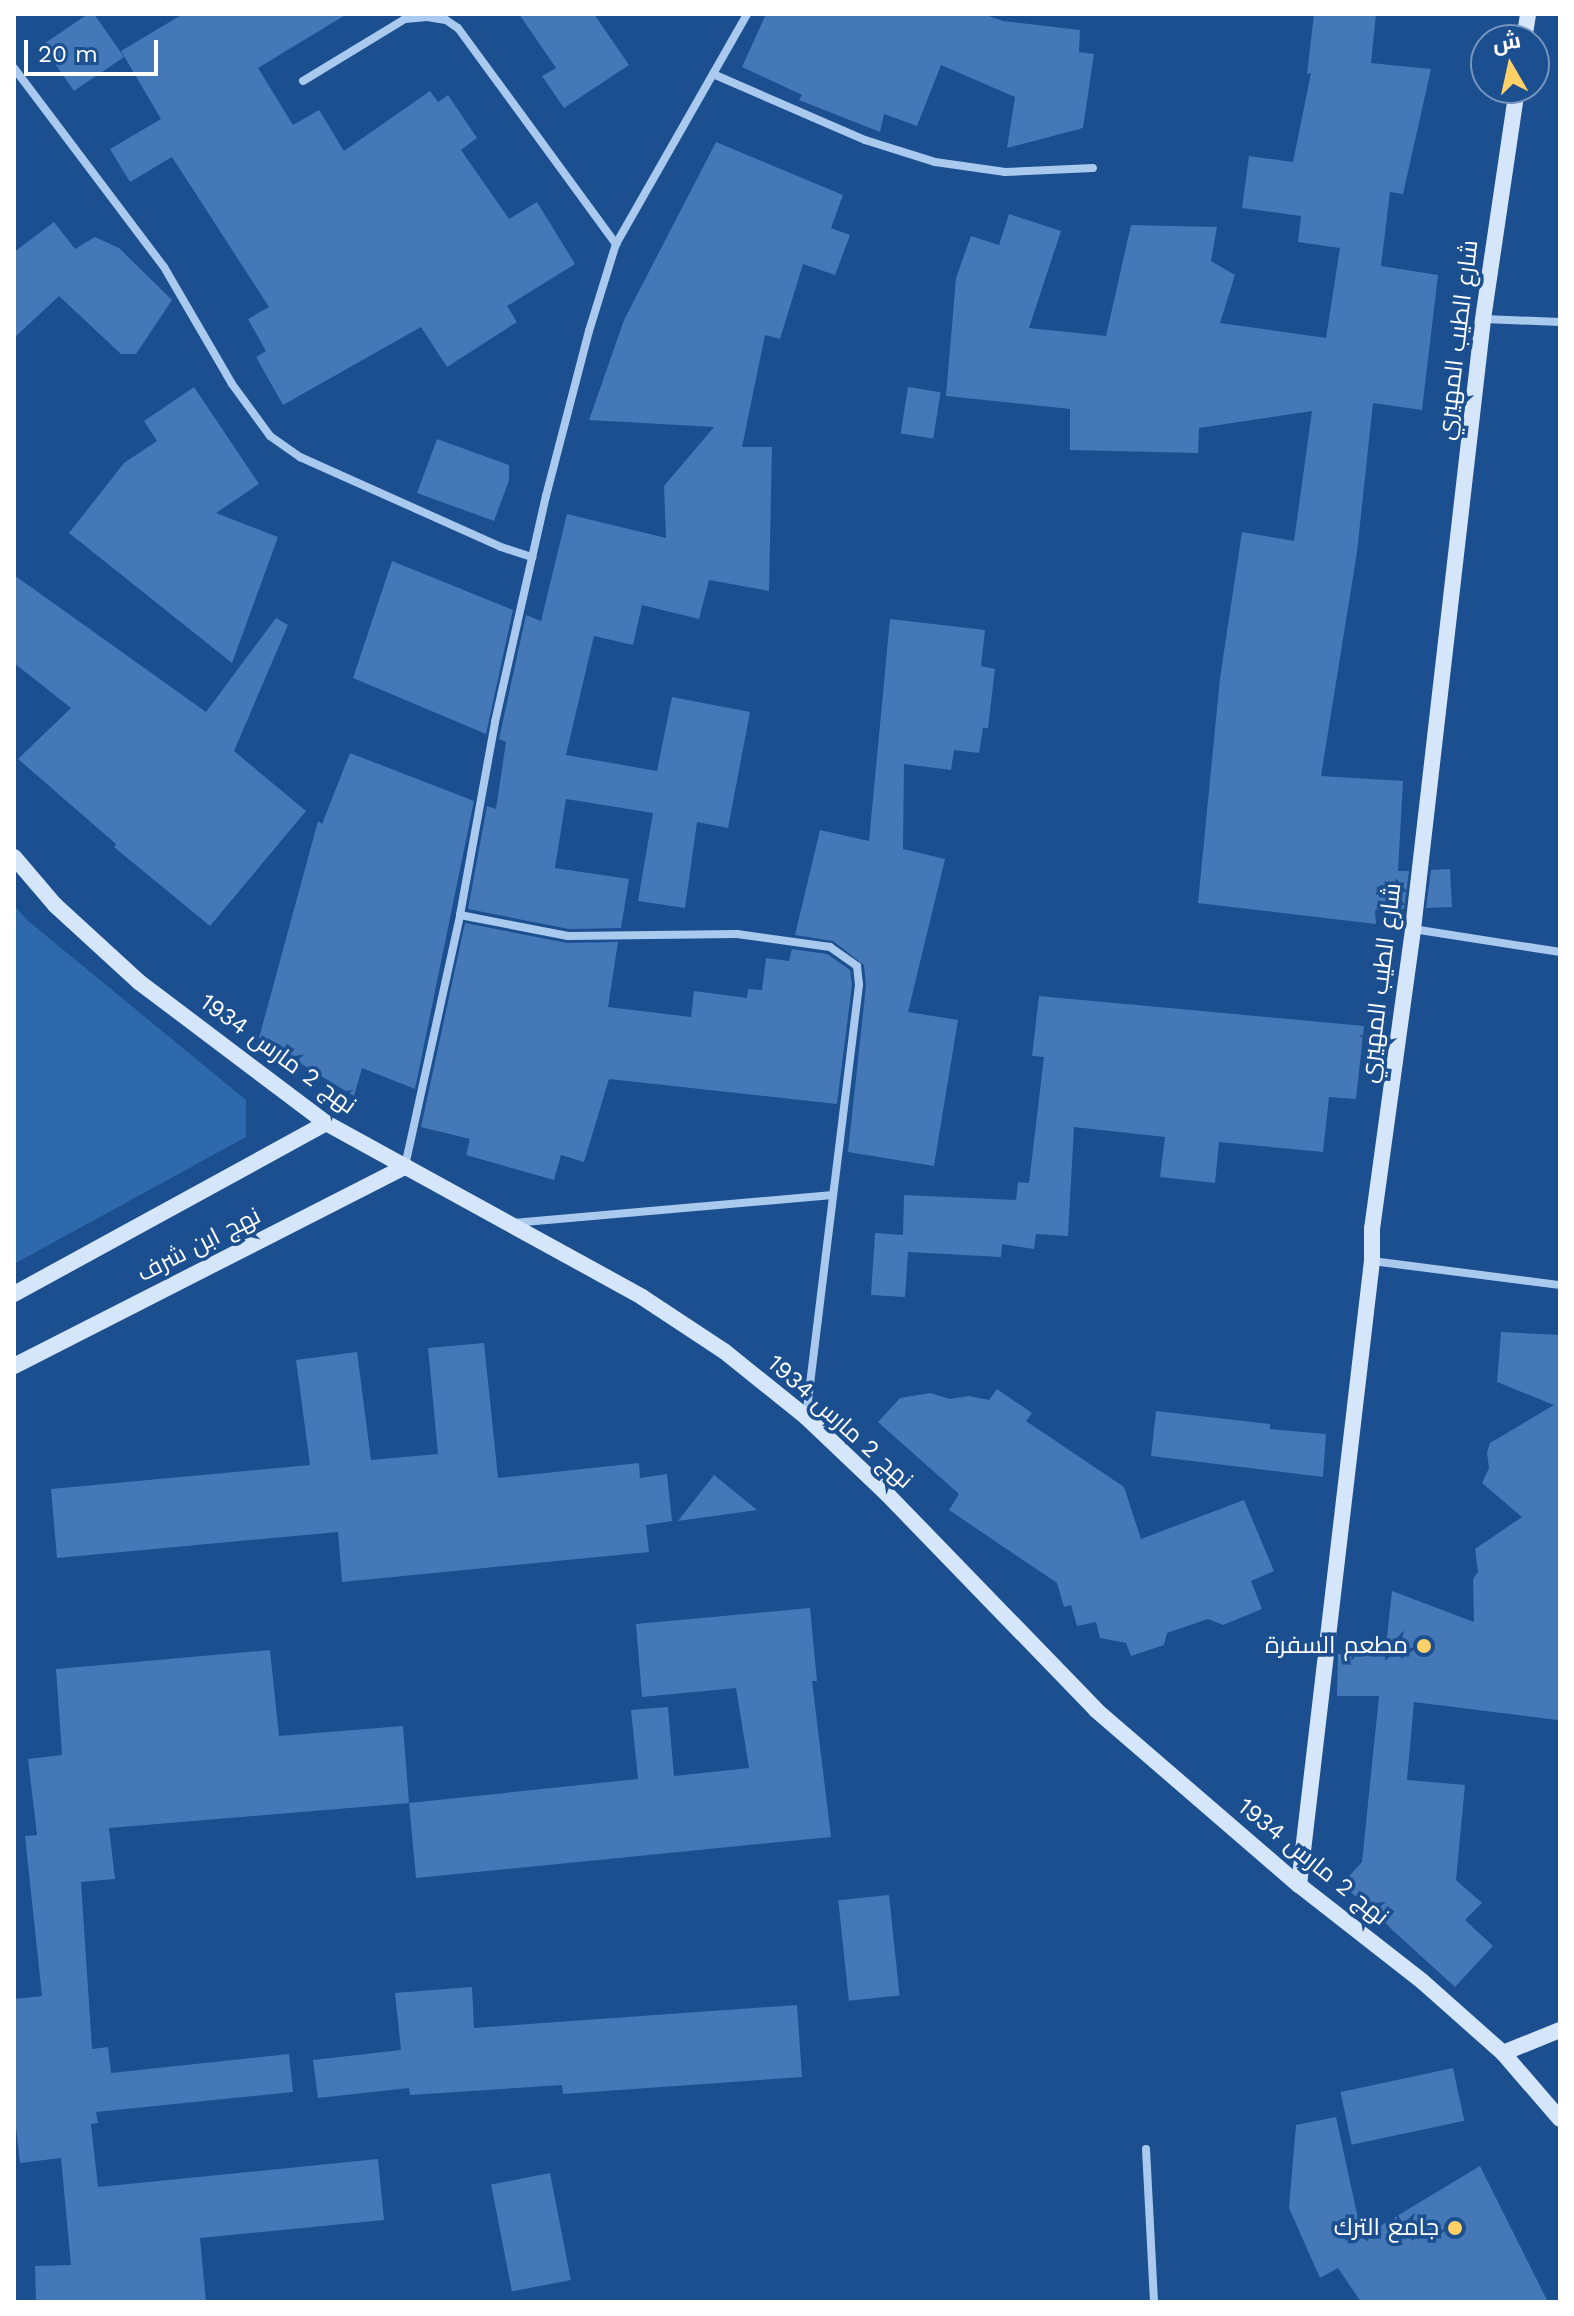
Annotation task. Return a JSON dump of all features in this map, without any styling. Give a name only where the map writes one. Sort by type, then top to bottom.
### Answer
[{"type":"street","points":[[405,1167],[460,915],[495,722],[585,345],[616,244],[747,14]]},
{"type":"street","points":[[303,81],[405,19],[427,17],[446,20],[458,28],[616,244]]},
{"type":"street","points":[[14,68],[164,267],[232,384],[270,436],[312,463],[501,547],[532,557]]},
{"type":"street","points":[[713,74],[836,129],[935,162],[1005,172],[1093,168]]},
{"type":"street","name":"شارع الطيب المهيري","points":[[1299,1885],[1372,1261],[1372,1229],[1413,929],[1483,319],[1515,104]]},
{"type":"street","points":[[1483,319],[1560,322]]},
{"type":"street","name":"نهج 2 مارس 1934","points":[[14,857],[55,905],[139,982],[326,1123],[642,1297],[724,1351],[806,1417],[887,1494],[1096,1710],[1299,1885],[1423,1982],[1503,2053],[1560,2119]]},
{"type":"street","points":[[460,915],[568,936],[737,934],[830,947],[857,966],[859,985],[806,1417]]},
{"type":"street","points":[[1413,929],[1560,952]]},
{"type":"street","name":"نهج ابن شرف","points":[[14,1294],[326,1123]]},
{"type":"street","name":"نهج ابن شرف","points":[[14,1366],[405,1167]]},
{"type":"street","points":[[508,1224],[833,1195]]},
{"type":"street","points":[[1372,1261],[1560,1285]]},
{"type":"street","points":[[1503,2053],[1560,2030]]},
{"type":"street","points":[[1146,2149],[1154,2302]]},
{"type":"shaded area","points":[[14,905],[27,920],[246,1100],[246,1137],[14,1264]]},
{"type":"building","points":[[88,14],[94,14],[124,57],[74,91],[42,45]]},
{"type":"building","points":[[183,14],[347,14],[258,68],[293,125],[319,110],[344,151],[430,91],[438,102],[448,95],[477,138],[461,150],[509,219],[537,202],[575,264],[507,306],[517,322],[447,367],[421,327],[283,405],[256,357],[266,351],[248,319],[269,307],[172,157],[130,182],[110,149],[161,119],[121,51]]},
{"type":"building","points":[[519,14],[594,14],[629,65],[564,108],[542,76],[556,68]]},
{"type":"building","points":[[766,14],[983,14],[1003,21],[1080,30],[1079,52],[1094,54],[1083,128],[1007,148],[1015,97],[941,65],[917,126],[884,114],[880,132],[799,100],[802,95],[742,67]]},
{"type":"building","points":[[1314,14],[1376,14],[1371,63],[1431,69],[1403,194],[1390,192],[1381,266],[1438,275],[1422,410],[1373,403],[1357,552],[1321,776],[1403,781],[1398,871],[1409,871],[1404,909],[1375,910],[1376,924],[1198,903],[1220,678],[1242,532],[1294,541],[1312,411],[1199,428],[1198,453],[1070,450],[1070,409],[946,396],[956,278],[971,236],[999,245],[1009,214],[1061,231],[1029,328],[1106,336],[1131,225],[1217,227],[1211,261],[1235,275],[1220,323],[1326,338],[1340,248],[1298,242],[1301,216],[1242,208],[1249,156],[1293,162],[1311,73],[1307,74]]},
{"type":"building","points":[[716,142],[843,195],[831,228],[850,235],[835,275],[803,264],[780,339],[765,335],[742,447],[772,447],[769,591],[709,580],[699,619],[642,605],[633,645],[594,636],[566,755],[657,771],[672,697],[750,712],[728,828],[697,822],[685,908],[638,901],[653,813],[566,799],[555,868],[629,879],[621,928],[569,929],[468,909],[487,806],[496,809],[506,742],[499,739],[526,615],[541,621],[567,514],[666,538],[664,486],[714,427],[589,420],[624,320]]},
{"type":"building","points":[[54,222],[75,249],[95,237],[119,248],[172,300],[136,354],[121,354],[59,296],[14,338],[14,252]]},
{"type":"building","points":[[194,387],[259,484],[216,513],[278,537],[232,663],[69,533],[124,463],[157,441],[144,421]]},
{"type":"building","points":[[908,387],[941,392],[933,439],[901,433]]},
{"type":"building","points":[[437,439],[509,465],[509,480],[494,521],[417,493]]},
{"type":"building","points":[[392,561],[513,610],[486,734],[353,678]]},
{"type":"building","points":[[14,575],[206,712],[276,618],[288,625],[234,751],[306,811],[210,926],[114,847],[116,844],[18,759],[71,708],[14,663]]},
{"type":"building","points":[[890,619],[985,630],[981,666],[995,669],[988,728],[983,728],[979,753],[954,750],[951,770],[904,764],[903,849],[945,859],[908,1012],[958,1020],[934,1166],[848,1152],[866,986],[864,965],[833,941],[795,935],[820,830],[869,841]]},
{"type":"building","points":[[350,753],[474,801],[415,1089],[362,1068],[354,1096],[259,1038],[318,821],[322,824]]},
{"type":"building","points":[[1450,869],[1452,907],[1426,908],[1431,870]]},
{"type":"building","points":[[465,923],[567,943],[618,942],[608,1007],[691,1017],[694,991],[747,998],[748,989],[762,990],[766,958],[789,961],[792,949],[827,954],[850,970],[852,985],[837,1104],[609,1079],[584,1162],[561,1155],[554,1180],[466,1155],[470,1139],[421,1127]]},
{"type":"building","points":[[1039,996],[1364,1026],[1356,1099],[1329,1097],[1323,1152],[1219,1142],[1215,1183],[1160,1177],[1165,1137],[1074,1127],[1068,1236],[1036,1234],[1034,1249],[1002,1244],[1001,1257],[908,1252],[905,1297],[871,1295],[875,1233],[903,1235],[904,1195],[1016,1200],[1018,1182],[1029,1183],[1044,1057],[1032,1056]]},
{"type":"building","points":[[1501,1332],[1560,1335],[1560,1698],[1558,1720],[1414,1702],[1407,1780],[1465,1785],[1456,1880],[1482,1903],[1465,1920],[1493,1946],[1455,1987],[1342,1884],[1362,1862],[1379,1696],[1337,1696],[1338,1654],[1385,1654],[1392,1591],[1474,1622],[1473,1579],[1478,1572],[1475,1549],[1522,1517],[1482,1483],[1489,1468],[1487,1453],[1490,1443],[1554,1405],[1497,1382]]},
{"type":"building","points":[[484,1343],[498,1478],[639,1463],[640,1478],[667,1474],[672,1521],[646,1525],[649,1552],[342,1582],[338,1532],[57,1558],[51,1489],[310,1465],[296,1360],[357,1352],[371,1460],[438,1454],[428,1348]]},
{"type":"building","points":[[997,1389],[1032,1413],[1026,1421],[1124,1487],[1141,1539],[1244,1500],[1274,1571],[1251,1581],[1262,1609],[1223,1625],[1208,1619],[1167,1633],[1164,1645],[1131,1656],[1126,1643],[1100,1638],[1096,1622],[1077,1626],[1071,1605],[1064,1607],[1057,1583],[949,1510],[959,1494],[878,1422],[900,1398],[930,1393],[950,1399],[969,1396],[989,1400]]},
{"type":"building","points":[[1156,1411],[1270,1424],[1270,1429],[1326,1434],[1323,1477],[1151,1456]]},
{"type":"building","points":[[714,1475],[757,1510],[678,1521]]},
{"type":"building","points":[[810,1608],[817,1681],[812,1681],[831,1837],[416,1878],[409,1803],[638,1779],[631,1710],[668,1707],[674,1776],[749,1768],[736,1688],[642,1697],[636,1624]]},
{"type":"building","points":[[270,1650],[279,1736],[403,1726],[409,1803],[109,1828],[115,1879],[81,1882],[92,2049],[108,2047],[111,2073],[289,2054],[293,2092],[96,2112],[98,2123],[91,2124],[98,2187],[378,2159],[384,2220],[200,2238],[206,2302],[36,2302],[35,2266],[71,2265],[61,2158],[20,2163],[14,2110],[14,1999],[42,1996],[25,1836],[37,1835],[28,1759],[62,1755],[56,1669]]},
{"type":"building","points":[[889,1895],[900,1995],[849,2001],[838,1900]]},
{"type":"building","points":[[472,1987],[474,2028],[797,2005],[802,2077],[563,2094],[562,2085],[410,2095],[409,2088],[318,2098],[313,2060],[401,2050],[395,1993]]},
{"type":"building","points":[[1453,2068],[1464,2121],[1352,2145],[1341,2092]]},
{"type":"building","name":"جامع الترك","points":[[1336,2117],[1362,2237],[1480,2166],[1548,2302],[1361,2302],[1338,2268],[1320,2278],[1289,2208],[1296,2125]]},
{"type":"building","points":[[550,2173],[571,2280],[512,2291],[491,2184]]},
{"type":"place","name":"مطعم السفرة","points":[[1424,1646]]},
{"type":"place","name":"جامع الترك","points":[[1455,2228]]}]
